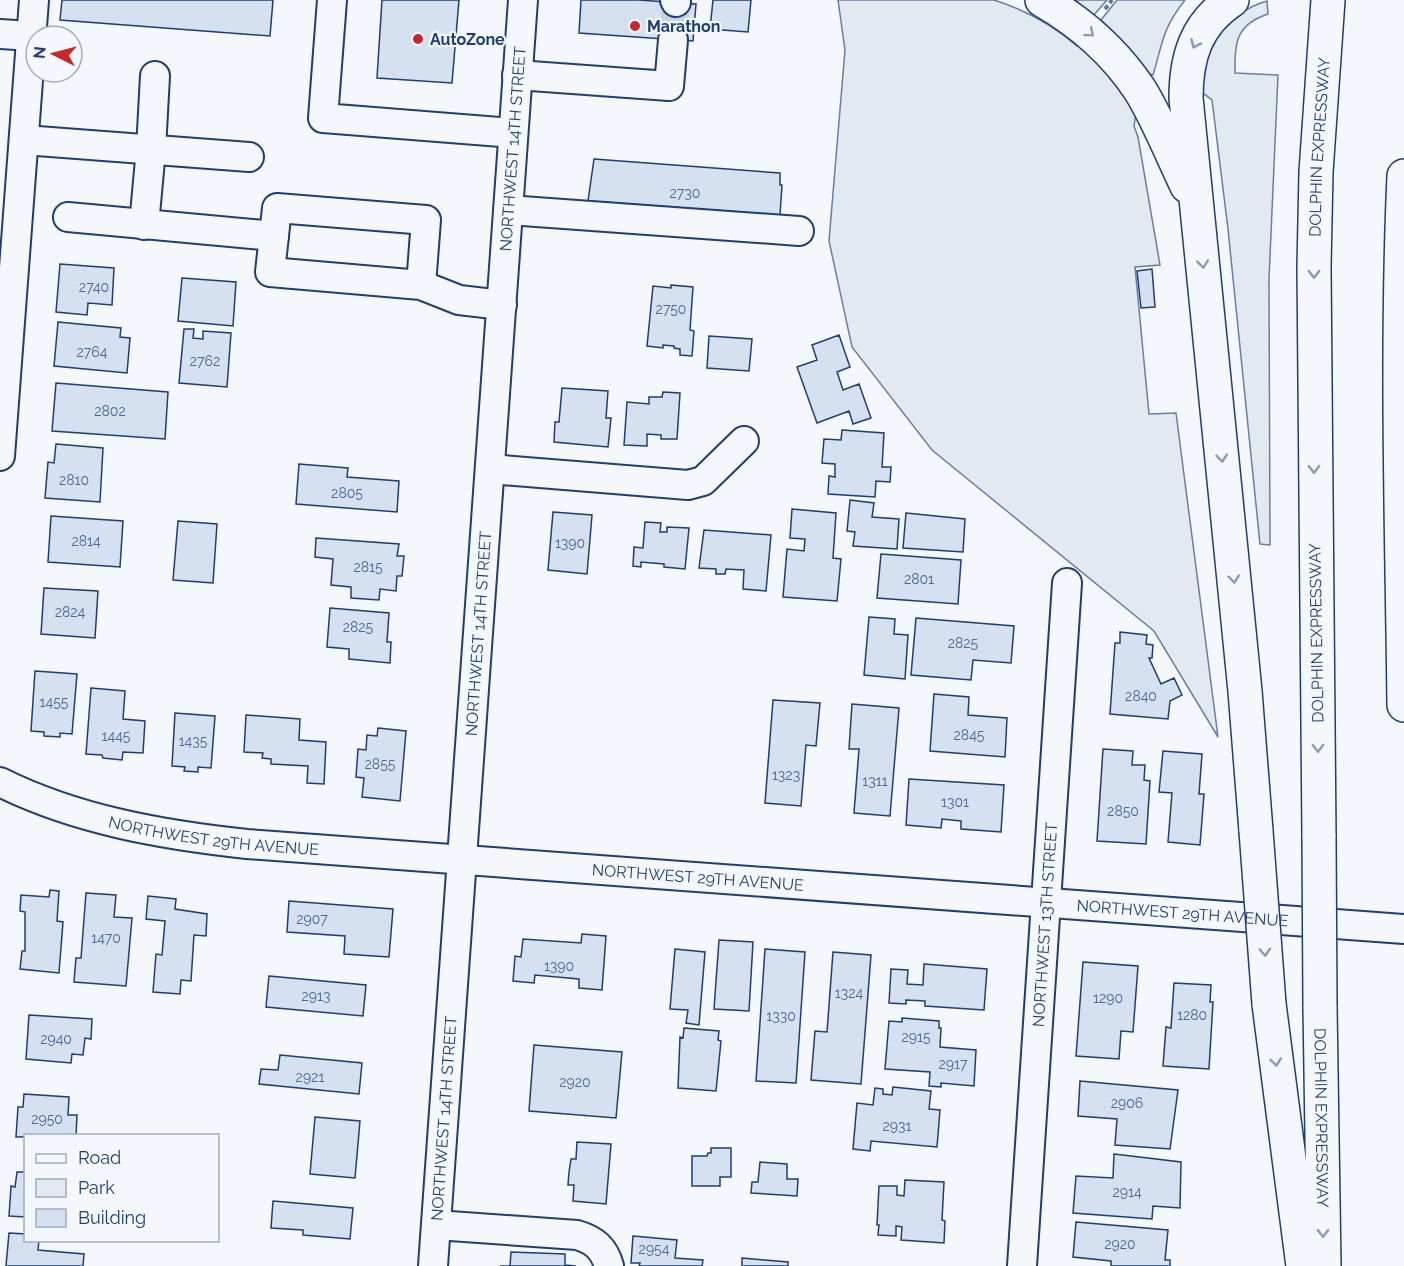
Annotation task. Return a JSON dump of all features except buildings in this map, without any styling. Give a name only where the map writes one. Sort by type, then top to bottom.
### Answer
[{"type":"highway","points":[[1042,0],[1087,29],[1124,67],[1141,92],[1197,206]]},
{"type":"highway","points":[[1232,0],[1211,18],[1198,35],[1190,54],[1186,74],[1186,98],[1245,691],[1269,1004],[1303,1266]]},
{"type":"highway","name":"DOLPHIN EXPRESSWAY","points":[[1324,1266],[1313,290],[1316,172],[1328,0]]},
{"type":"highway","points":[[1404,176],[1401,242],[1400,402],[1404,705]]},
{"type":"street","points":[[32,24],[34,0]]},
{"type":"street","points":[[332,0],[323,118],[513,132]]},
{"type":"street","name":"NORTHWEST 14TH STREET","points":[[433,1266],[523,0]]},
{"type":"street","points":[[0,34],[24,36]]},
{"type":"street","points":[[517,75],[669,86],[673,40]]},
{"type":"street","points":[[144,225],[155,76]]},
{"type":"street","points":[[0,456],[2,400],[28,84]]},
{"type":"street","points":[[24,140],[249,157]]},
{"type":"street","points":[[421,285],[426,220],[277,208],[270,272],[421,285],[459,300],[502,305]]},
{"type":"street","points":[[508,210],[799,231]]},
{"type":"street","points":[[68,218],[274,236]]},
{"type":"street","points":[[490,470],[688,485],[703,481],[744,441]]},
{"type":"street","name":"NORTHWEST 13TH STREET","points":[[1022,1266],[1067,583]]},
{"type":"street","name":"NORTHWEST 29TH AVENUE","points":[[0,782],[44,801],[138,827],[247,844],[1404,929]]},
{"type":"street","points":[[436,1225],[577,1235],[597,1243],[604,1252],[609,1266]]},
{"type":"green space","points":[[838,0],[994,0],[1028,13],[1077,46],[1083,41],[1137,107],[1134,126],[1138,137],[1160,265],[1135,267],[1149,414],[1176,413],[1218,737],[1154,631],[932,450],[852,347],[829,241],[845,50]]},
{"type":"green space","points":[[1075,0],[1107,0],[1094,15]]},
{"type":"green space","points":[[1117,0],[1185,0],[1167,28],[1153,75],[1149,74],[1101,20]]},
{"type":"green space","points":[[1267,1],[1268,14],[1249,24],[1239,36],[1235,73],[1278,75],[1269,279],[1270,545],[1260,544],[1228,229],[1212,100],[1203,93],[1206,63],[1218,36],[1239,15]]},
{"type":"tunnel","points":[[673,40],[676,2]]},
{"type":"place","name":"Marathon","points":[[635,26]]},
{"type":"place","name":"AutoZone","points":[[418,39]]}]
